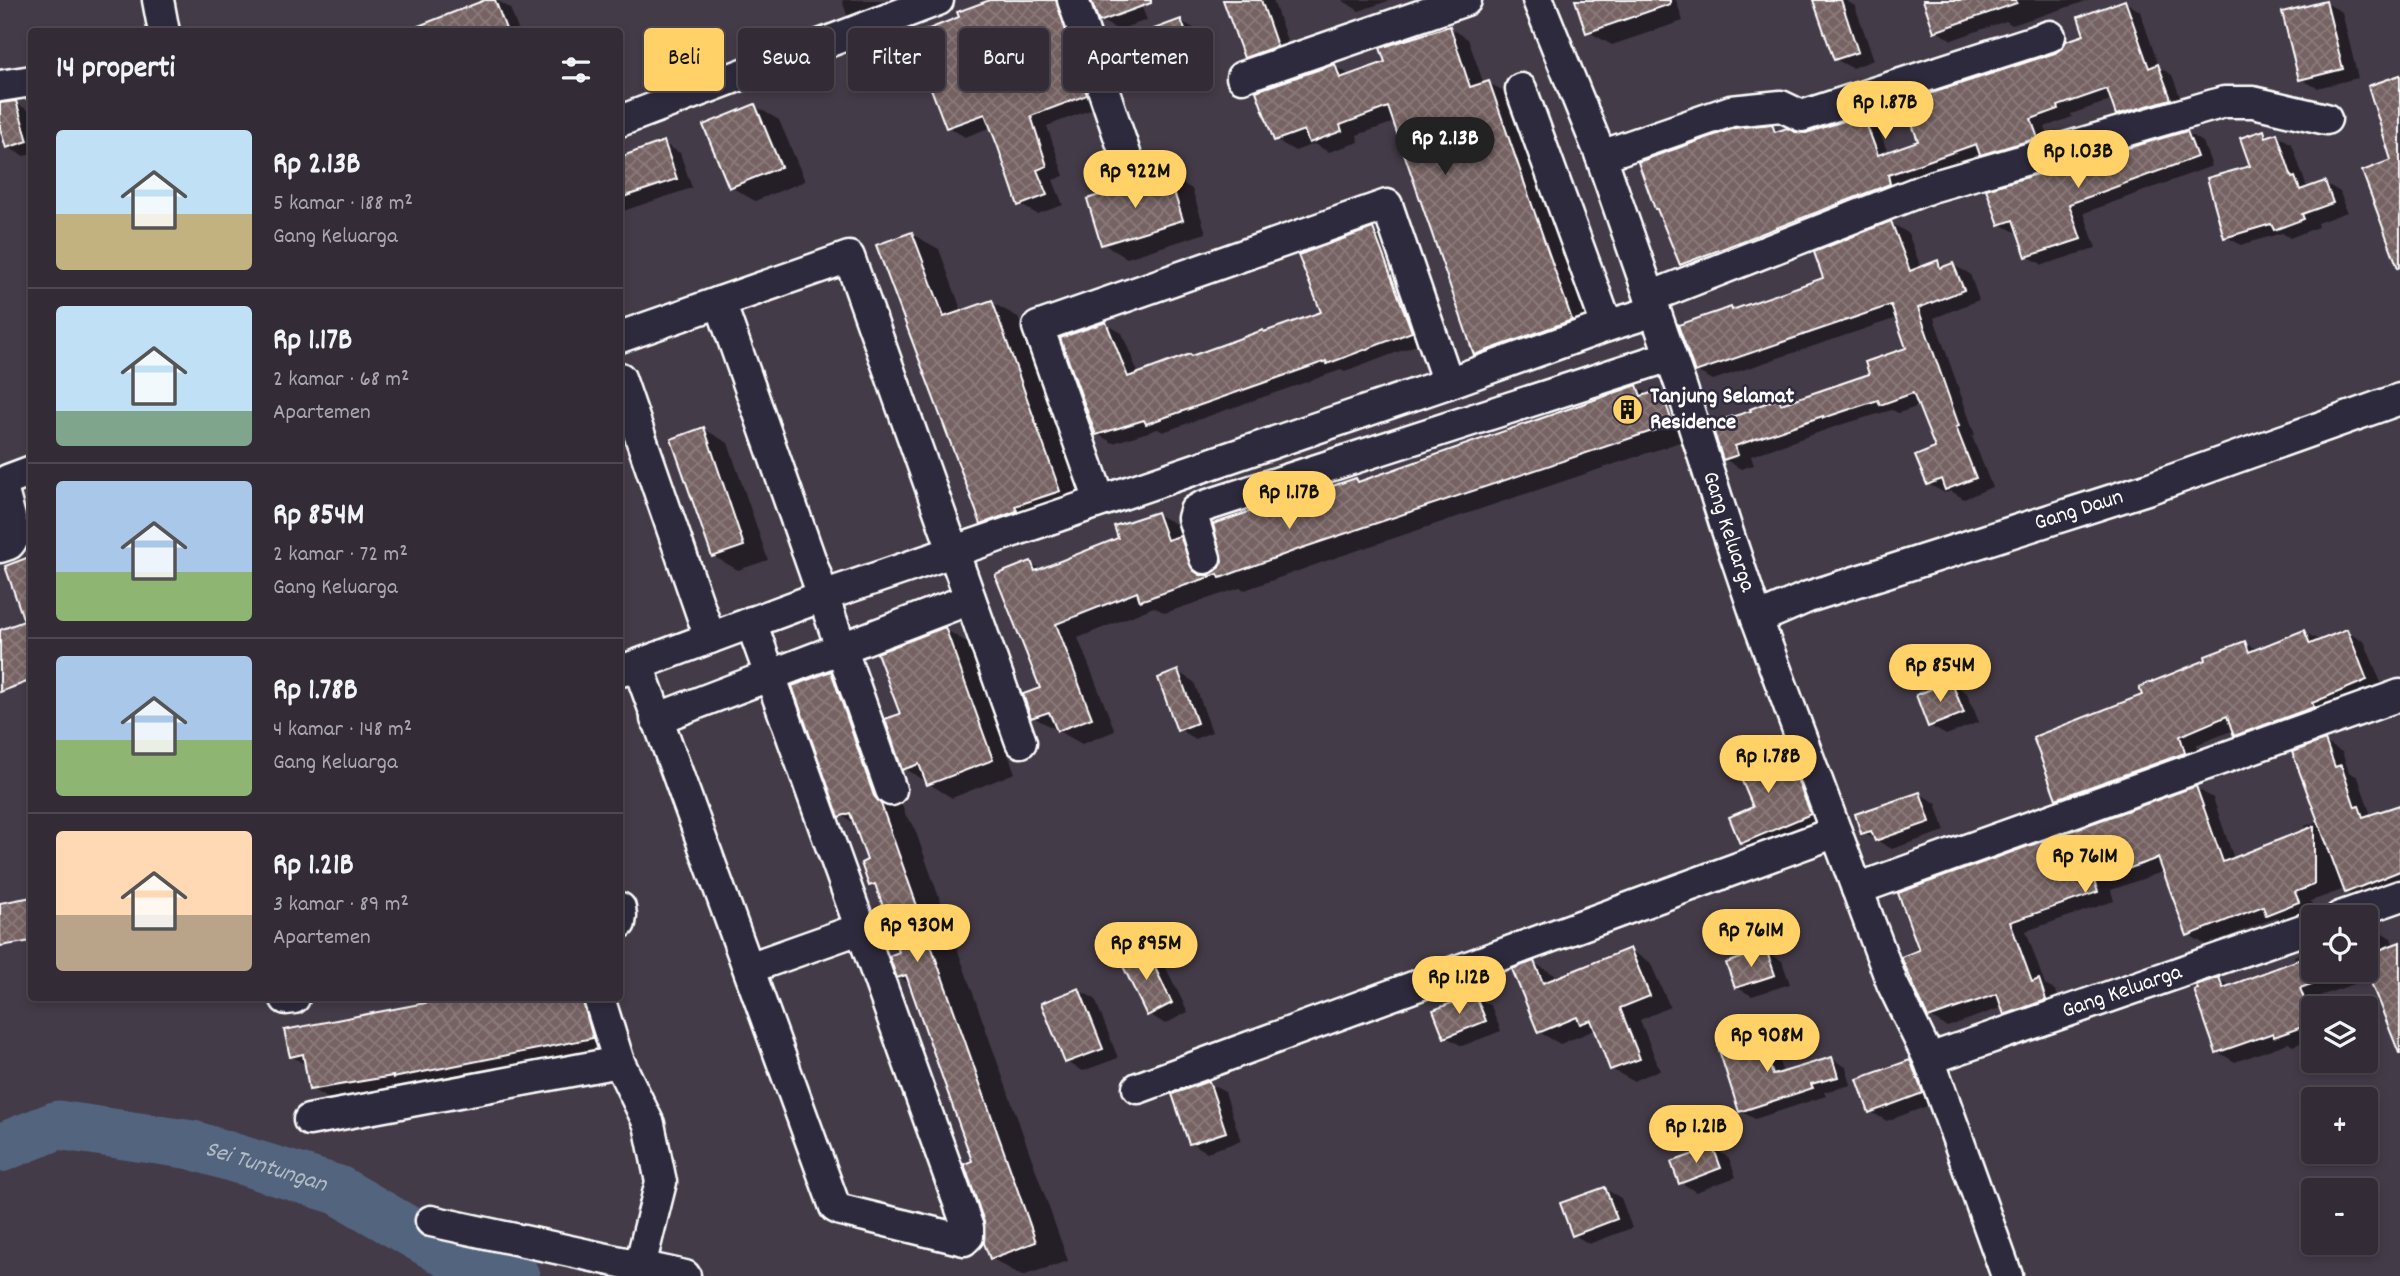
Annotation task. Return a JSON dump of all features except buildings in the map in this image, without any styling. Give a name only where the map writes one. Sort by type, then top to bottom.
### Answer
[{"type":"street","points":[[158,0],[163,28]]},
{"type":"street","points":[[623,120],[938,0]]},
{"type":"street","points":[[1073,0],[1133,177]]},
{"type":"street","points":[[1242,77],[1466,0]]},
{"type":"street","name":"Gang Keluarga","points":[[1538,0],[1601,156],[1757,618],[1892,983],[1929,1059],[2007,1276]]},
{"type":"street","points":[[1601,156],[1731,111],[1781,106],[1802,117],[2050,36]]},
{"type":"street","points":[[0,86],[28,82]]},
{"type":"street","points":[[1521,89],[1608,326]]},
{"type":"street","points":[[751,622],[968,1228],[968,1236],[964,1240],[835,1207],[656,719],[629,669],[751,622],[823,596],[1608,326],[1653,304],[1931,187],[2224,102],[2253,102],[2326,119]]},
{"type":"street","points":[[1100,501],[1038,327],[1387,205],[1448,383]]},
{"type":"street","points":[[623,336],[849,257],[1021,741]]},
{"type":"street","points":[[720,302],[891,790]]},
{"type":"street","points":[[1205,558],[1193,518],[1195,511],[1202,506],[1670,356]]},
{"type":"street","points":[[623,387],[710,638]]},
{"type":"street","name":"Gang Daun","points":[[1757,618],[1808,597],[2150,488],[2400,399]]},
{"type":"street","points":[[0,547],[9,544],[15,536],[3,491],[8,480],[28,472]]},
{"type":"street","points":[[656,719],[970,598]]},
{"type":"street","points":[[1857,889],[2400,695]]},
{"type":"street","points":[[1138,1088],[1836,832]]},
{"type":"street","points":[[2374,905],[2400,896]]},
{"type":"street","points":[[749,968],[862,928]]},
{"type":"street","name":"Gang Keluarga","points":[[1929,1059],[2301,930]]},
{"type":"street","points":[[600,1001],[619,1062],[649,1124],[661,1182],[639,1266]]},
{"type":"street","points":[[309,1120],[619,1062]]},
{"type":"street","points":[[431,1221],[685,1276]]},
{"type":"waterway","name":"Sei Tuntungan","points":[[0,1148],[58,1125],[192,1145],[338,1190],[461,1261],[515,1276]]},
{"type":"place","name":"Tanjung Selamat Residence","points":[[1627,410]]}]
